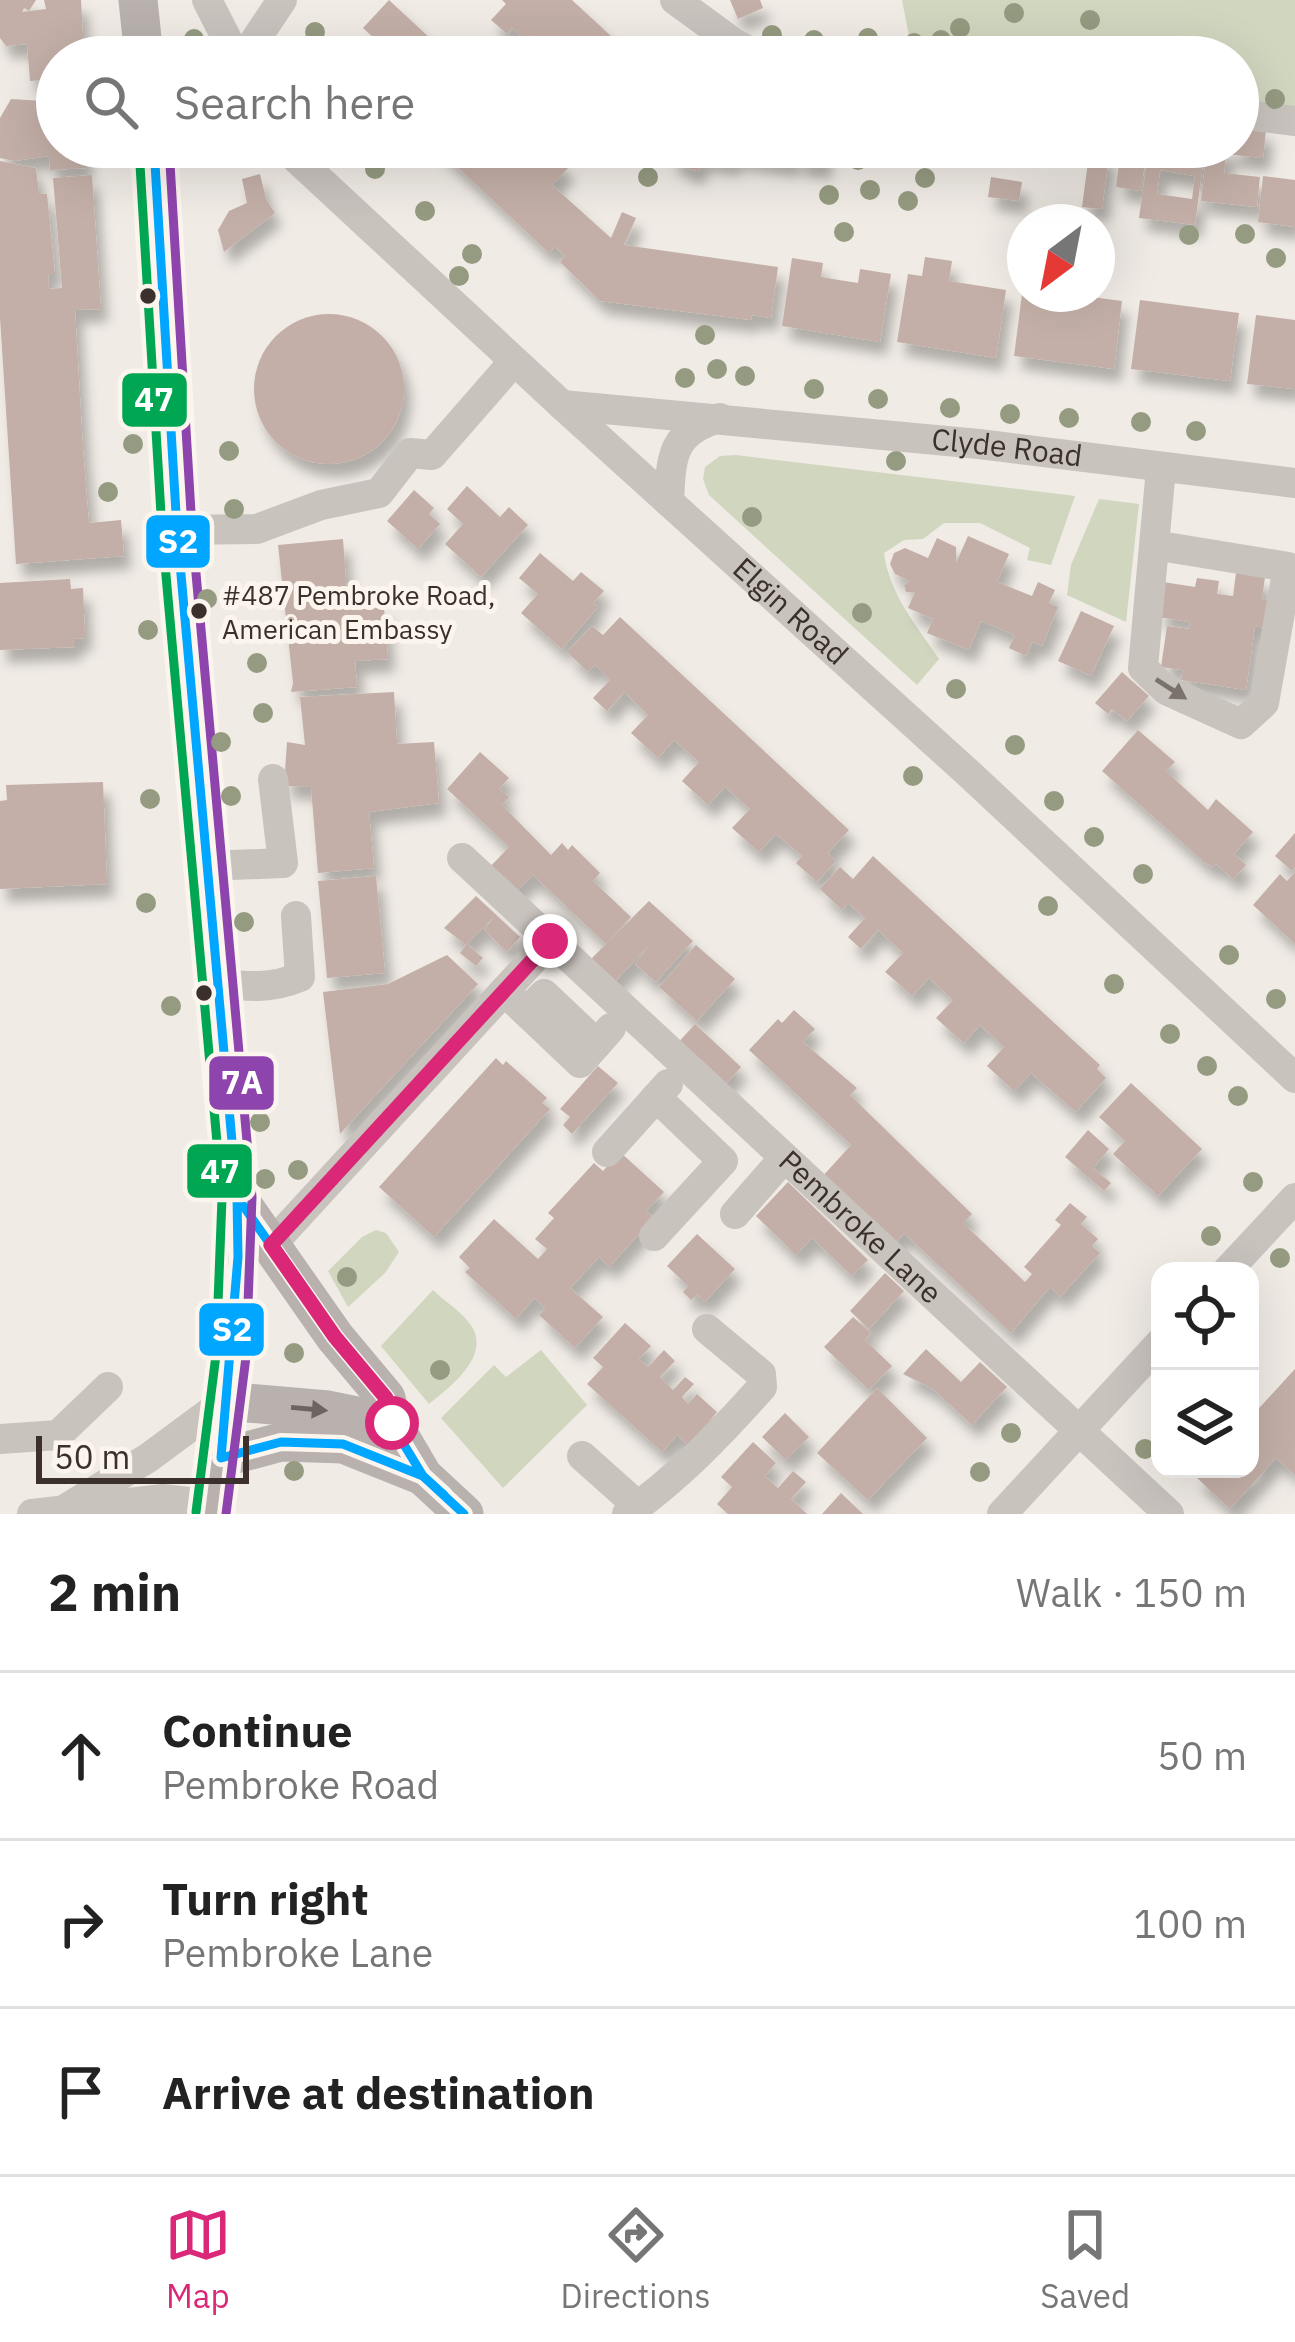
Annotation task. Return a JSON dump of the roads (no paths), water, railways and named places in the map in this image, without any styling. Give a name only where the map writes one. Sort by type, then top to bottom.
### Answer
[{"type":"main road","points":[[138,0],[142,36]]},
{"type":"main road","points":[[155,168],[178,530],[237,1197],[238,1258],[221,1458],[212,1509]]},
{"type":"main road","points":[[237,1197],[335,1337],[386,1398],[392,1423],[424,1476],[464,1514]]},
{"type":"main road","points":[[225,1402],[328,1410],[392,1423]]},
{"type":"main road","points":[[221,1458],[281,1442],[343,1444],[424,1476]]},
{"type":"street","points":[[207,0],[228,36]]},
{"type":"street","points":[[255,36],[282,0]]},
{"type":"street","points":[[675,0],[723,36]]},
{"type":"street","points":[[1259,117],[1295,121]]},
{"type":"street","name":"Elgin Road","points":[[307,168],[1295,1078]]},
{"type":"street","points":[[178,530],[257,529],[321,505],[379,493],[410,453],[432,455],[514,361]]},
{"type":"street","name":"Clyde Road","points":[[562,406],[979,444],[1295,483]]},
{"type":"street","points":[[669,502],[670,462],[681,437],[699,423],[720,418]]},
{"type":"street","points":[[1154,545],[1288,567],[1264,703],[1241,724],[1166,690],[1143,668],[1154,545],[1161,468]]},
{"type":"street","points":[[207,866],[283,862],[273,779]]},
{"type":"street","name":"Pembroke Lane","points":[[463,859],[1169,1514]]},
{"type":"street","points":[[218,982],[253,988],[280,986],[300,977],[296,916]]},
{"type":"street","points":[[271,1245],[515,1001],[550,941]]},
{"type":"street","points":[[515,1001],[580,1063],[604,1036]]},
{"type":"street","points":[[607,1152],[684,1066]]},
{"type":"street","points":[[654,1236],[723,1161],[656,1097]]},
{"type":"street","points":[[735,1214],[784,1158]]},
{"type":"street","points":[[1235,1262],[1295,1198]]},
{"type":"street","points":[[582,1456],[633,1510],[715,1440],[762,1387],[761,1374],[707,1329]]},
{"type":"street","points":[[1002,1514],[1151,1353]]},
{"type":"street","points":[[0,1439],[58,1435],[108,1388]]},
{"type":"street","points":[[67,1508],[148,1458],[225,1402]]},
{"type":"street","points":[[32,1514],[163,1499],[212,1509]]},
{"type":"place","name":"#487 Pembroke Road, American Embassy","points":[[199,611]]}]
